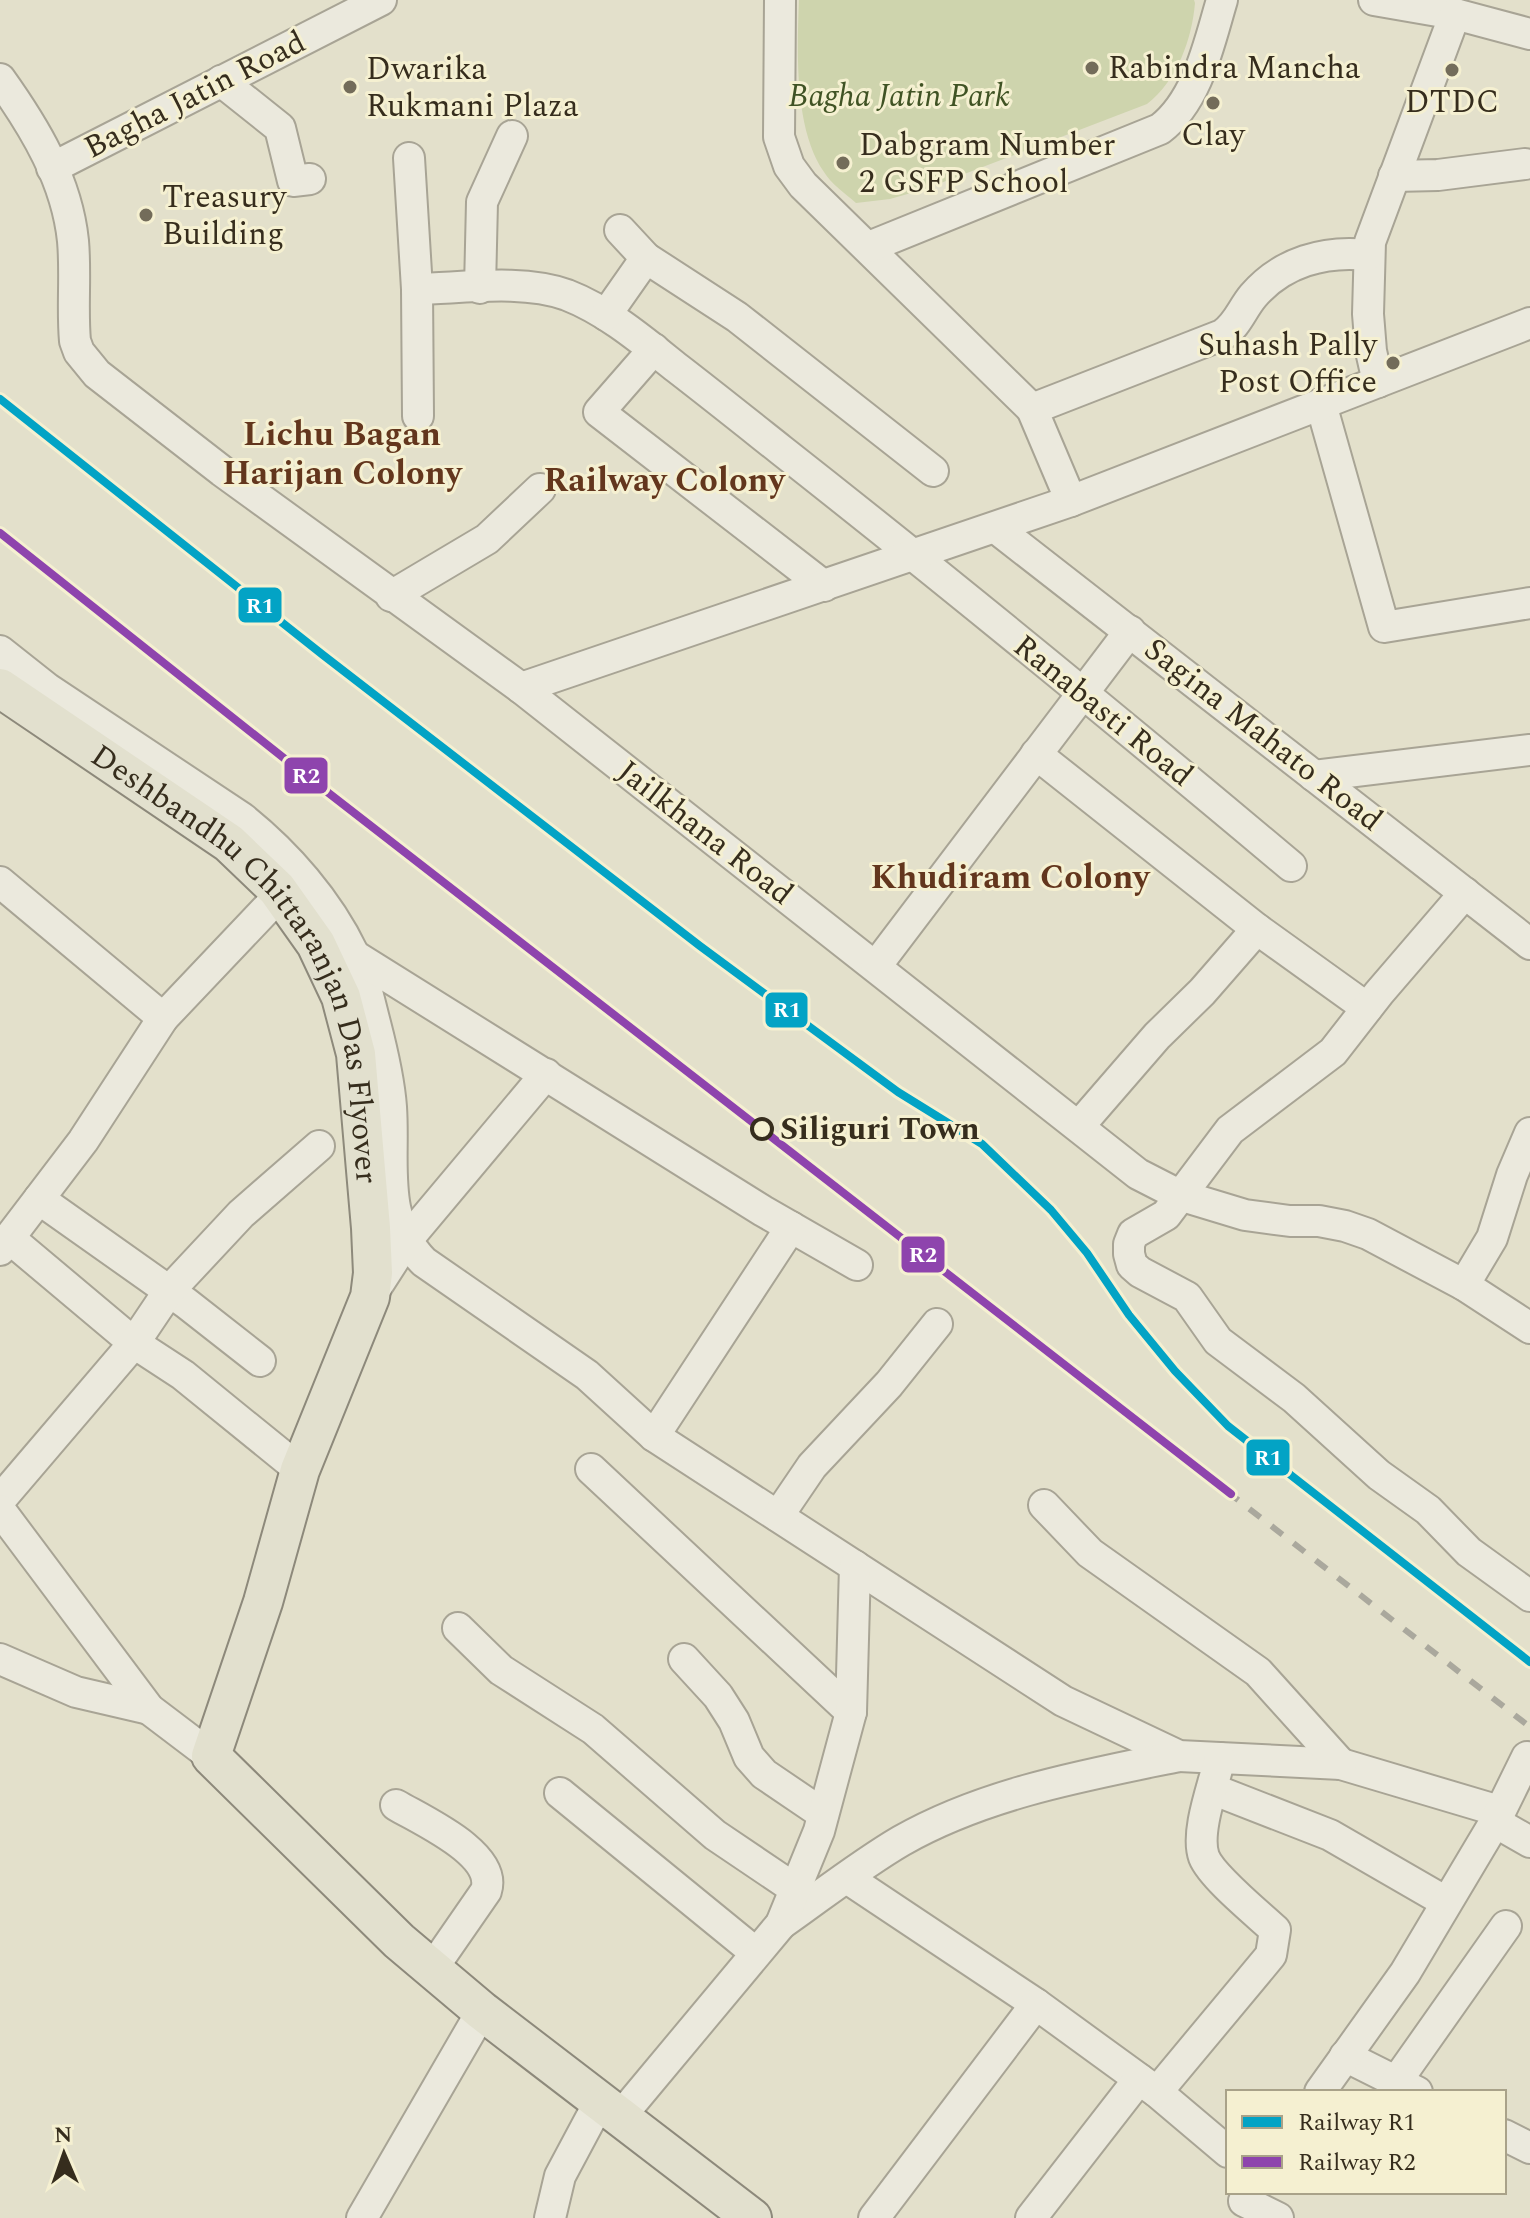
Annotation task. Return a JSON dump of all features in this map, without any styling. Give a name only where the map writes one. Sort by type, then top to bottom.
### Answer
[{"type":"main road","name":"Deshbandhu Chittaranjan Das Flyover","points":[[0,688],[229,843],[262,873],[298,915],[330,970],[341,997],[356,1054],[389,1248],[300,1470],[263,1602],[211,1756]]},
{"type":"main road","points":[[211,1756],[399,1941],[482,2011],[752,2218]]},
{"type":"street","name":"Bagha Jatin Road","points":[[52,168],[381,0]]},
{"type":"street","points":[[780,0],[779,137],[783,154],[803,185],[1032,409],[1071,501]]},
{"type":"street","points":[[869,247],[1160,129],[1173,117],[1193,85],[1222,0]]},
{"type":"street","points":[[1374,0],[1466,11],[1530,34]]},
{"type":"street","points":[[1378,382],[1369,339],[1370,242],[1394,176],[1466,11]]},
{"type":"street","name":"Jailkhana Road","points":[[0,79],[32,127],[52,168],[71,226],[75,341],[87,364],[222,471],[521,688],[1138,1174],[1179,1195],[1264,1219],[1319,1221],[1368,1234],[1464,1285],[1530,1328]]},
{"type":"street","points":[[221,81],[280,128],[293,181],[310,179]]},
{"type":"street","points":[[480,288],[482,202],[512,136]]},
{"type":"street","points":[[409,158],[417,289],[418,416]]},
{"type":"street","points":[[1394,176],[1438,175],[1525,164]]},
{"type":"street","points":[[620,230],[646,258],[737,317],[933,471]]},
{"type":"street","points":[[1032,409],[1222,335],[1230,330],[1265,283],[1294,265],[1324,255],[1368,255]]},
{"type":"street","points":[[606,315],[646,258]]},
{"type":"street","name":"Ranabasti Road","points":[[417,289],[532,287],[551,290],[606,315],[654,349],[915,555],[1291,866]]},
{"type":"street","points":[[521,688],[1071,501],[1530,323]]},
{"type":"street","points":[[654,349],[599,412],[824,586]]},
{"type":"street","points":[[1321,404],[1384,627],[1530,603]]},
{"type":"street","points":[[391,596],[487,539],[540,489]]},
{"type":"street","name":"Sagina Mahato Road","points":[[996,528],[1530,944]]},
{"type":"street","points":[[876,966],[1130,631]]},
{"type":"street","points":[[0,651],[48,689],[242,818],[270,840],[335,919],[355,956],[383,1055],[391,1105],[393,1205],[400,1229],[389,1248]]},
{"type":"street","points":[[1314,776],[1530,750]]},
{"type":"street","points":[[1036,754],[1257,929],[1367,1008]]},
{"type":"street","points":[[0,882],[163,1018]]},
{"type":"street","points":[[1465,893],[1333,1052],[1230,1130],[1166,1215],[1133,1234],[1129,1244],[1132,1265],[1149,1279],[1187,1297],[1218,1341],[1294,1398],[1379,1475],[1428,1510],[1469,1552],[1530,1596]]},
{"type":"street","points":[[276,899],[163,1018],[83,1141],[4,1244],[134,1343],[183,1375],[300,1470]]},
{"type":"street","points":[[1079,1126],[1157,1036],[1202,992],[1257,929]]},
{"type":"street","points":[[355,956],[857,1265]]},
{"type":"street","points":[[389,1248],[546,1074]]},
{"type":"street","points":[[1464,1285],[1492,1238],[1512,1175],[1530,1133]]},
{"type":"street","points":[[0,1500],[134,1343],[169,1291],[241,1214],[319,1146]]},
{"type":"street","points":[[39,1199],[169,1291],[260,1361]]},
{"type":"street","points":[[654,1436],[791,1227]]},
{"type":"street","points":[[389,1248],[424,1262],[587,1375],[654,1436],[1063,1701],[1179,1756]]},
{"type":"street","points":[[778,1516],[812,1466],[889,1384],[937,1324]]},
{"type":"street","points":[[591,1469],[851,1712]]},
{"type":"street","points":[[1044,1505],[1090,1553],[1258,1672],[1341,1764]]},
{"type":"street","points":[[0,1510],[149,1709],[211,1756]]},
{"type":"street","points":[[781,1924],[823,1814],[851,1712],[855,1566]]},
{"type":"street","points":[[458,1628],[501,1670],[593,1729],[715,1835],[795,1889]]},
{"type":"street","points":[[0,1659],[76,1692],[149,1709]]},
{"type":"street","points":[[684,1659],[718,1696],[734,1721],[749,1757],[764,1774],[823,1814]]},
{"type":"street","points":[[550,2218],[560,2176],[610,2109],[781,1924],[902,1841],[970,1809],[1088,1774],[1179,1756],[1341,1764],[1497,1816],[1530,1842]]},
{"type":"street","points":[[1321,2090],[1405,1973],[1497,1816],[1527,1757]]},
{"type":"street","points":[[1031,2218],[1148,2086],[1271,1955],[1275,1930],[1226,1884],[1205,1859],[1202,1842],[1220,1758]]},
{"type":"street","points":[[1212,1789],[1330,1835],[1446,1902]]},
{"type":"street","points":[[560,1793],[756,1953]]},
{"type":"street","points":[[396,1805],[466,1847],[483,1865],[490,1881],[432,1969]]},
{"type":"street","points":[[847,1878],[1036,2004],[1148,2086],[1226,2150]]},
{"type":"street","points":[[1345,2056],[1407,2087],[1506,1926]]},
{"type":"street","points":[[874,2218],[1036,2004]]},
{"type":"street","points":[[362,2218],[482,2011]]},
{"type":"street","points":[[1242,2204],[1278,2218]]},
{"type":"green space","name":"Bagha Jatin Park","points":[[799,0],[1194,0],[1195,3],[1186,45],[1175,71],[1158,95],[1147,104],[925,189],[890,199],[856,203],[827,176],[807,134],[800,89]]},
{"type":"railway","points":[[57,579],[1530,1727]]},
{"type":"rail line","name":"R1","points":[[0,399],[323,655],[700,946],[898,1092],[982,1144],[1051,1210],[1087,1253],[1129,1315],[1175,1371],[1228,1426],[1530,1662]]},
{"type":"rail line","name":"R2","points":[[0,533],[290,763],[1231,1494]]},
{"type":"place","name":"Rabindra Mancha","points":[[1092,68]]},
{"type":"place","name":"DTDC","points":[[1452,70]]},
{"type":"place","name":"Dwarika Rukmani Plaza","points":[[350,87]]},
{"type":"place","name":"Clay","points":[[1213,103]]},
{"type":"place","name":"Dabgram Number 2 GSFP School","points":[[843,163]]},
{"type":"place","name":"Treasury Building","points":[[146,215]]},
{"type":"place","name":"Suhash Pally Post Office","points":[[1393,363]]},
{"type":"place","name":"Siliguri Town","points":[[762,1129]]},
{"type":"district","name":"Lichu Bagan Harijan Colony","points":[[342,454]]},
{"type":"district","name":"Railway Colony","points":[[664,481]]},
{"type":"district","name":"Khudiram Colony","points":[[1010,878]]}]
